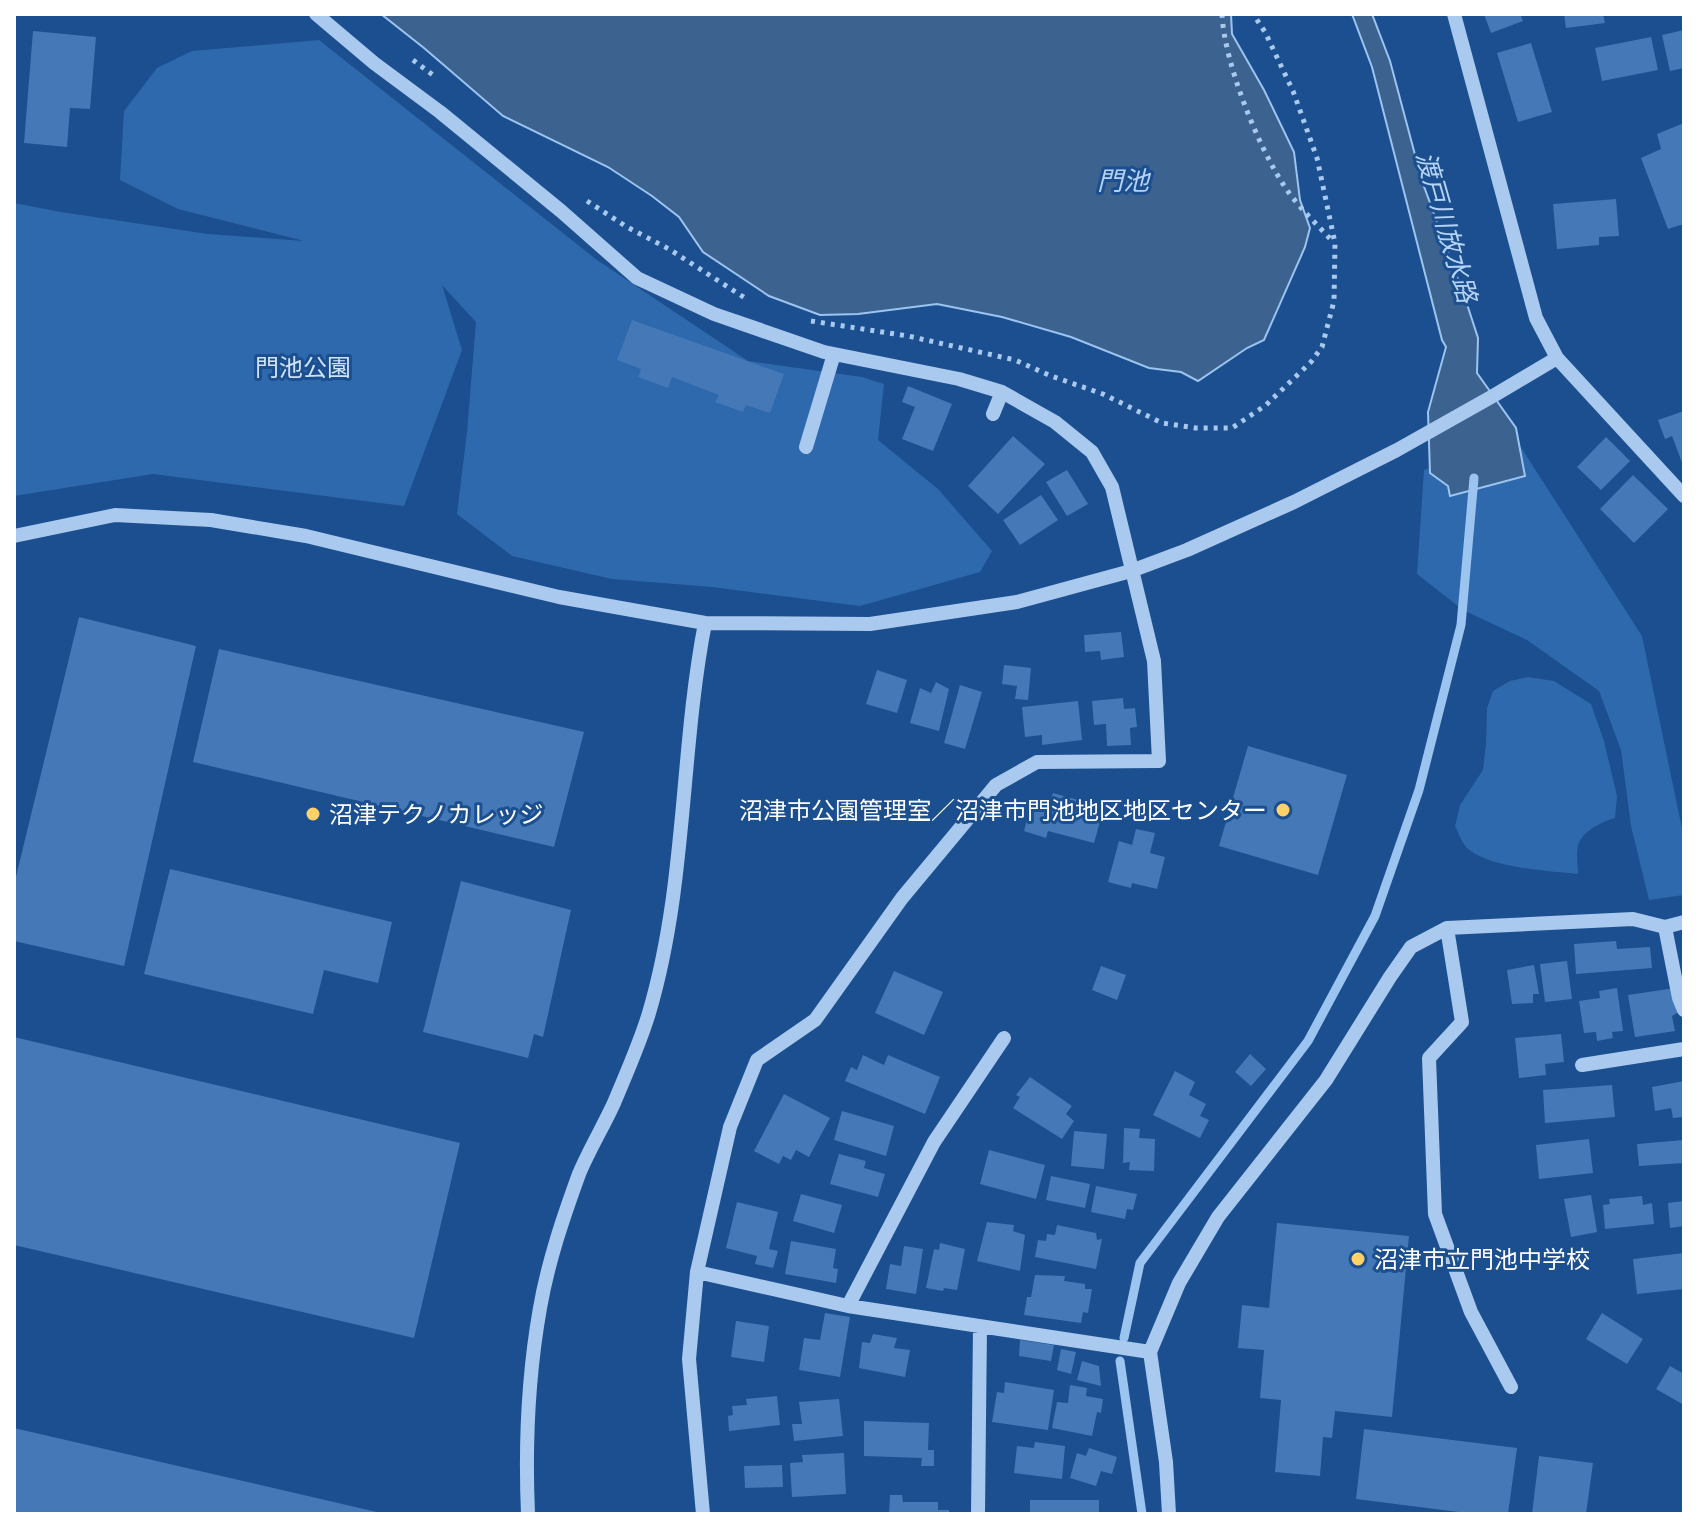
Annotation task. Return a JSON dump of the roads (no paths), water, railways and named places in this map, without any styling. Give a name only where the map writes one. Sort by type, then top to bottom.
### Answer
[{"type":"street","points":[[316,14],[561,211],[637,278],[714,314],[834,354],[959,379],[1002,392],[1055,422],[1092,452],[1112,487],[1154,661],[1159,761],[1037,762],[996,785],[902,898],[815,1020],[757,1060],[730,1127],[697,1272],[689,1359],[703,1514]]},
{"type":"street","points":[[1454,14],[1536,318],[1557,358],[1684,496]]},
{"type":"street","points":[[806,447],[834,354]]},
{"type":"street","points":[[14,536],[115,515],[211,520],[306,536],[559,597],[705,623],[870,624],[1017,602],[1131,571],[1187,550],[1294,502],[1428,433],[1557,358]]},
{"type":"street","points":[[993,414],[1002,392]]},
{"type":"street","points":[[528,1514],[528,1407],[540,1307],[556,1241],[581,1171],[614,1104],[649,1013],[673,906],[697,665],[705,623]]},
{"type":"street","points":[[1169,1514],[1166,1462],[1150,1352],[1179,1283],[1218,1217],[1326,1080],[1411,947],[1447,928],[1633,919],[1665,927],[1684,922]]},
{"type":"street","points":[[1665,927],[1684,1010]]},
{"type":"street","points":[[1447,928],[1462,1022],[1429,1058],[1435,1214],[1471,1312],[1511,1387]]},
{"type":"street","points":[[848,1306],[934,1142],[1004,1038]]},
{"type":"street","points":[[1582,1065],[1684,1049]]},
{"type":"street","points":[[697,1272],[848,1306],[1150,1352]]},
{"type":"street","points":[[978,1514],[980,1326]]},
{"type":"water","name":"門池","points":[[381,14],[1231,14],[1232,34],[1294,152],[1300,200],[1310,228],[1305,247],[1264,340],[1198,381],[1181,372],[1149,368],[1071,337],[1002,317],[937,304],[858,314],[820,315],[769,296],[703,252],[679,217],[608,167],[503,116]]},
{"type":"water","points":[[1352,14],[1372,14],[1390,61],[1422,181],[1478,338],[1477,373],[1516,428],[1525,476],[1450,496],[1448,486],[1430,473],[1428,412],[1446,347],[1372,67]]},
{"type":"waterway","points":[[1124,1338],[1140,1263],[1308,1041],[1375,916],[1419,790],[1461,625],[1474,478]]},
{"type":"waterway","points":[[1120,1361],[1142,1514]]},
{"type":"place","name":"沼津市公園管理室／沼津市門池地区地区センター","points":[[1283,810]]},
{"type":"place","name":"沼津テクノカレッジ","points":[[313,814]]},
{"type":"place","name":"沼津市立門池中学校","points":[[1358,1259]]},
{"type":"water label","name":"渡戸川放水路","points":[[1447,227]]},
{"type":"park label","name":"門池公園","points":[[303,367]]}]
